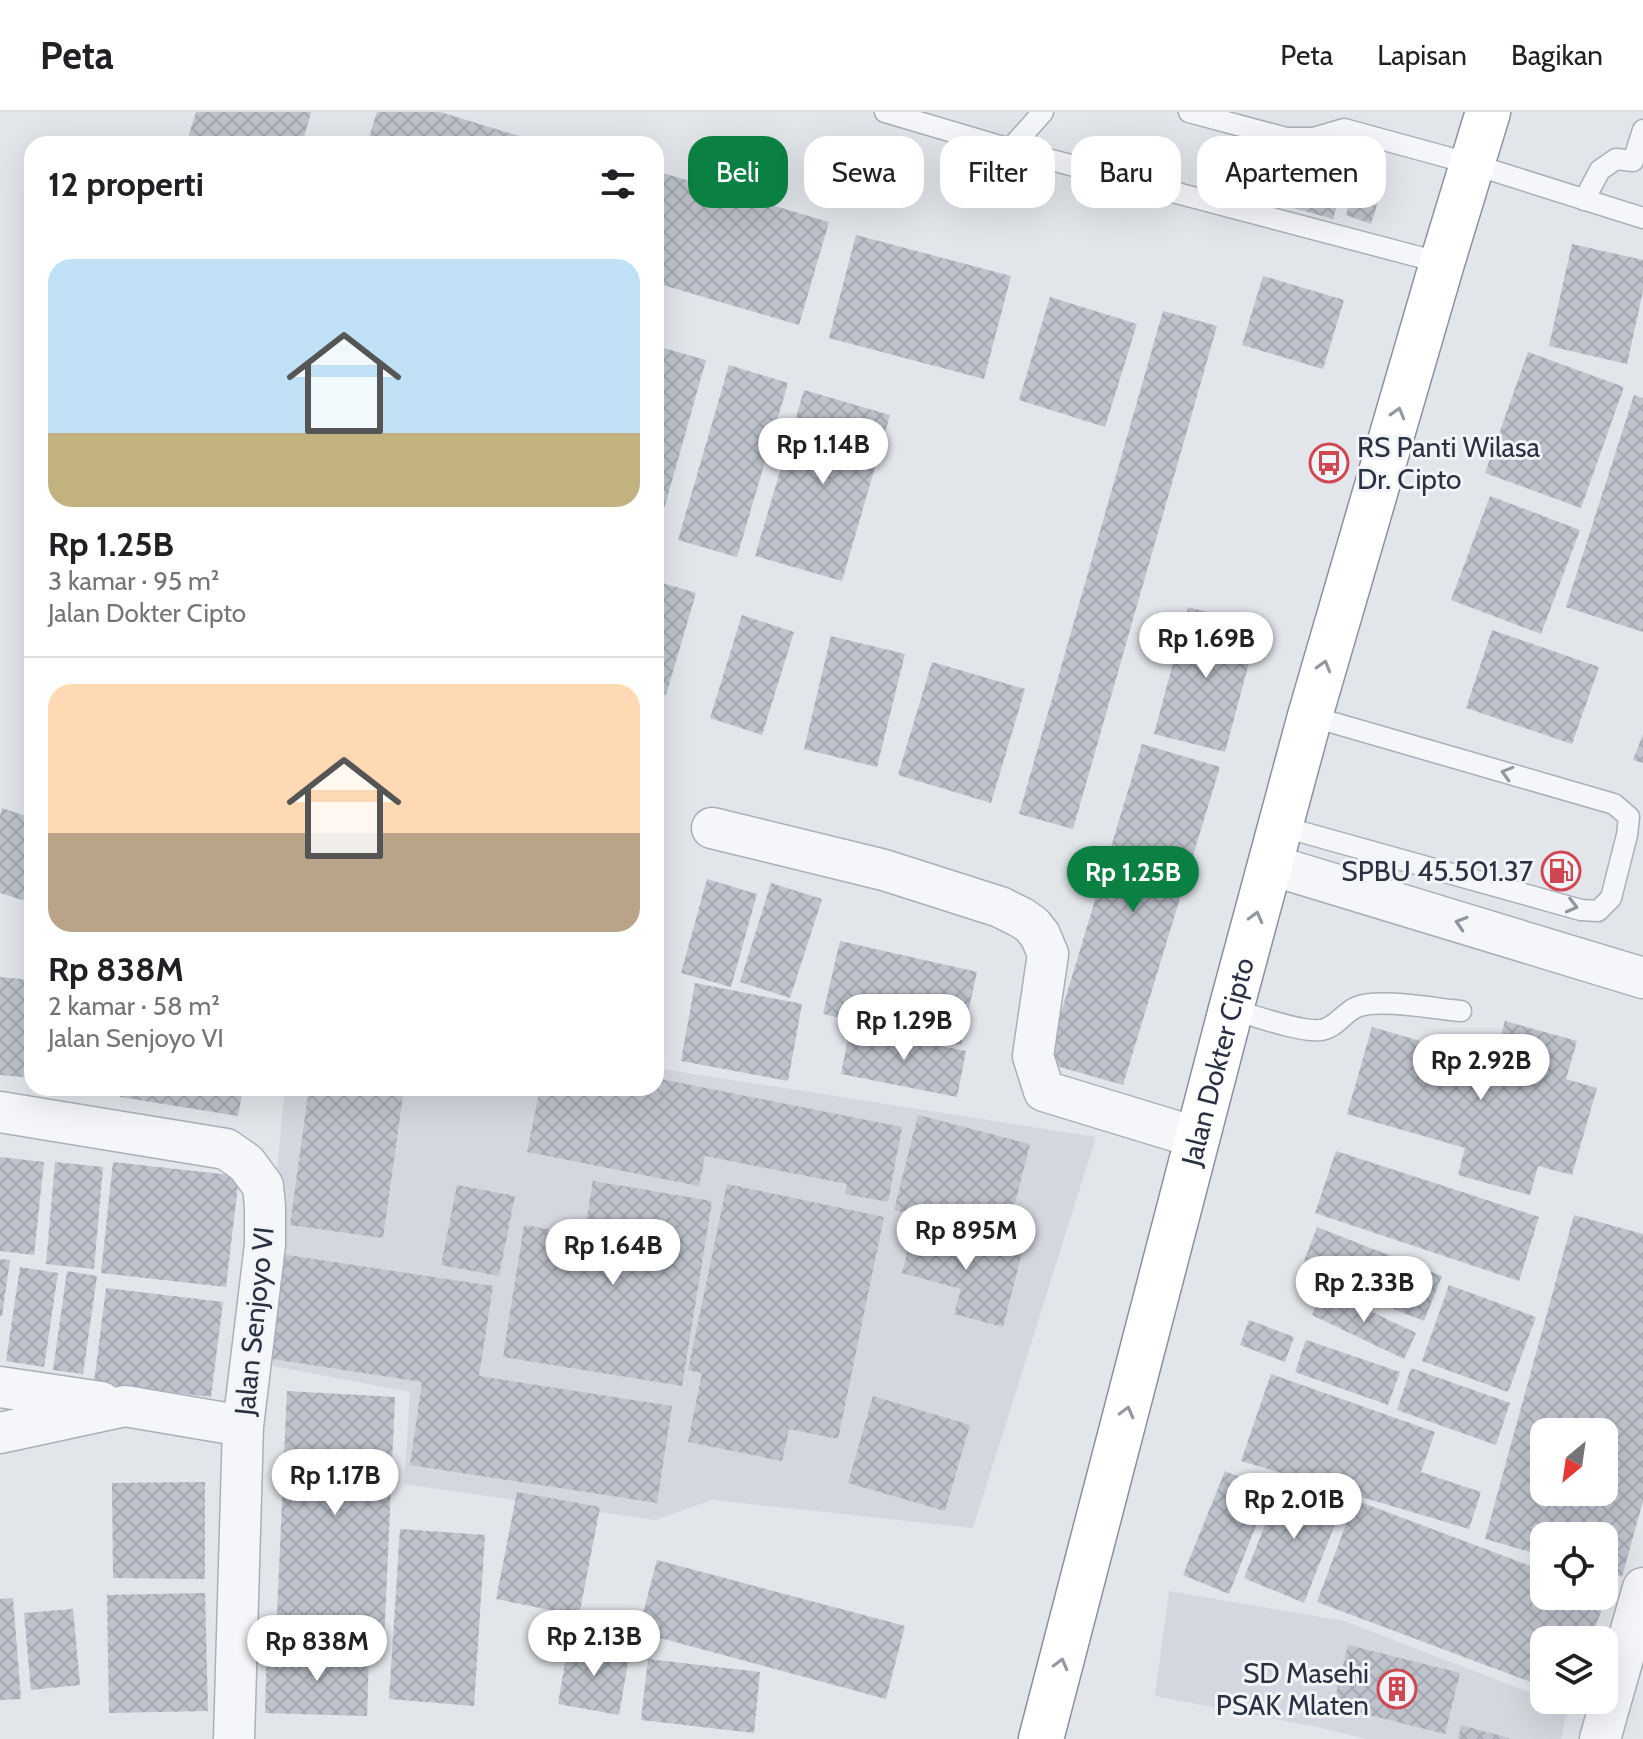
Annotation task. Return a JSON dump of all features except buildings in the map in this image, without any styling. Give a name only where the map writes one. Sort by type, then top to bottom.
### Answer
[{"type":"highway","name":"Jalan Dokter Cipto","points":[[1041,1739],[1310,716],[1488,112]]},
{"type":"street","points":[[712,828],[884,870],[973,898],[1022,918],[1040,935],[1048,954],[1033,1056],[1044,1091],[1198,1138]]},
{"type":"street","points":[[1276,846],[1643,978]]},
{"type":"street","name":"Jalan Senjoyo VI","points":[[0,1112],[226,1149],[246,1163],[263,1186],[265,1245],[243,1426],[234,1739]]},
{"type":"street","points":[[0,1387],[243,1426]]},
{"type":"street","points":[[0,1433],[125,1406]]},
{"type":"street","points":[[1600,1739],[1643,1588]]},
{"type":"lane","points":[[885,112],[966,136]]},
{"type":"lane","points":[[1022,136],[1043,112]]},
{"type":"lane","points":[[1189,112],[1286,138],[1313,138],[1347,120],[1472,164],[1643,218]]},
{"type":"lane","points":[[1584,200],[1600,170],[1616,159],[1638,163],[1643,130]]},
{"type":"lane","points":[[1055,161],[1442,263]]},
{"type":"lane","points":[[1276,846],[1581,910],[1598,911],[1611,898],[1629,817],[1614,804],[1310,716]]},
{"type":"lane","points":[[1231,1009],[1305,1030],[1322,1031],[1335,1025],[1354,1007],[1372,1003],[1461,1011]]},
{"type":"shaded area","points":[[664,1069],[1096,1137],[973,1528],[712,1500],[655,1520],[404,1484],[410,1392],[258,1363],[284,1096],[664,1096]]},
{"type":"shaded area","points":[[1169,1591],[1344,1621],[1530,1693],[1530,1714],[1566,1714],[1561,1739],[1367,1739],[1155,1696]]},
{"type":"place","name":"RS Panti Wilasa Dr. Cipto","points":[[1329,463]]},
{"type":"place","name":"SPBU 45.501.37","points":[[1561,871]]},
{"type":"place","name":"SD Masehi PSAK Mlaten","points":[[1397,1689]]}]
